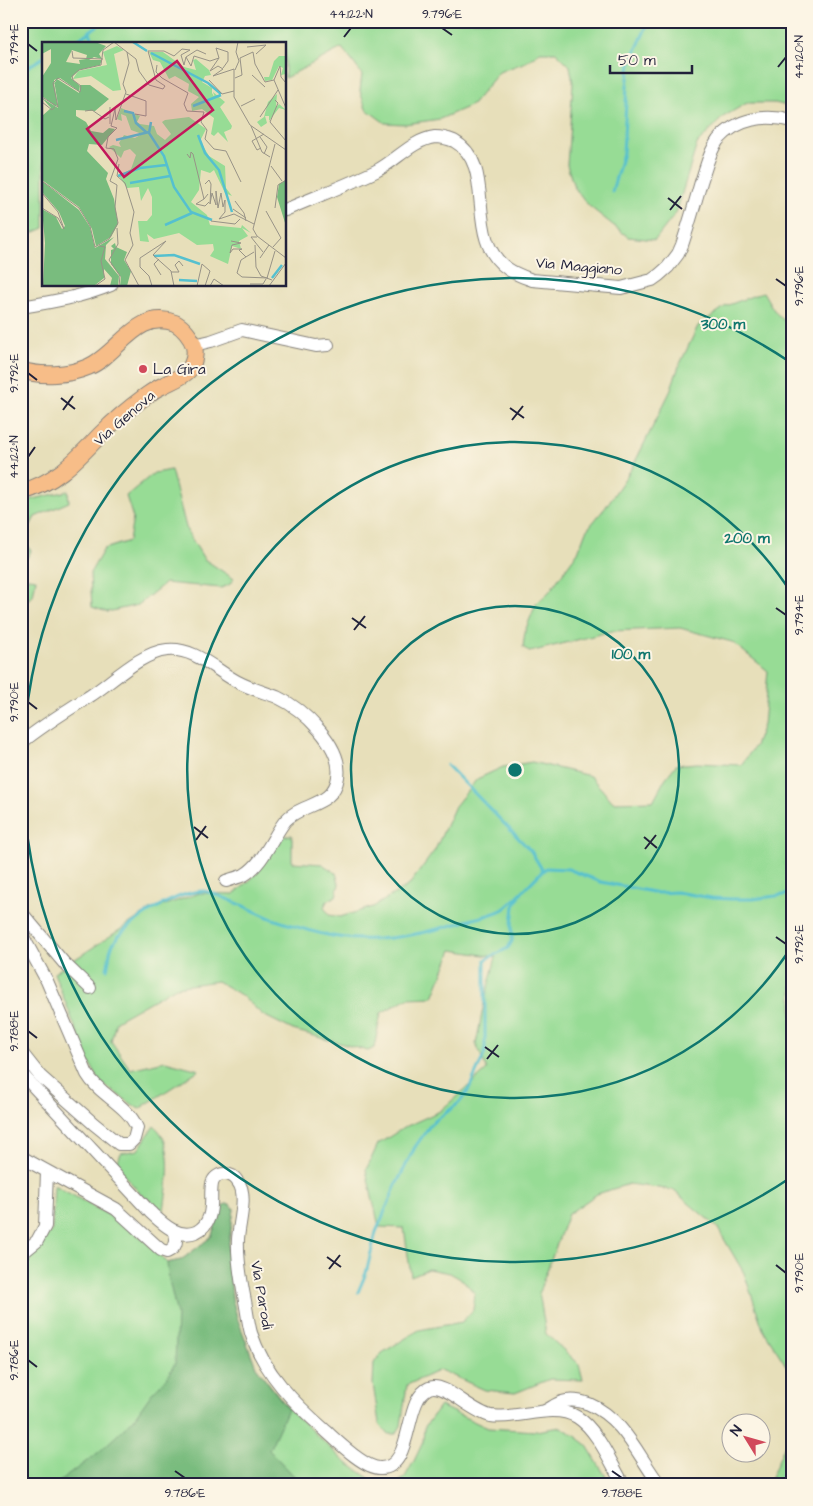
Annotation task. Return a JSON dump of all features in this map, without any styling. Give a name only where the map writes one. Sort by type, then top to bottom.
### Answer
[{"type":"main road","points":[[21,370],[46,374],[72,372],[89,367],[105,358],[131,332],[142,325],[160,320],[179,325],[188,334],[194,346]]},
{"type":"main road","name":"Via Genova","points":[[21,492],[62,473],[127,410],[161,386],[187,372],[194,358],[194,346]]},
{"type":"street","name":"Via Maggiano","points":[[286,210],[378,170],[418,143],[436,137],[446,138],[455,142],[464,150],[475,168],[479,180],[484,235],[493,253],[503,265],[532,280],[621,288],[652,280],[668,267],[678,254],[710,154],[718,140],[741,124],[754,118],[767,116],[792,121]]},
{"type":"street","points":[[21,308],[60,301],[109,286]]},
{"type":"street","points":[[194,346],[211,342],[242,330],[316,346],[328,345]]},
{"type":"street","points":[[21,743],[142,659],[168,650],[199,657],[237,682],[256,691],[277,697],[296,709],[311,720],[334,751],[338,777],[328,797],[286,820],[256,864],[244,874],[226,880]]},
{"type":"street","points":[[21,912],[64,963],[90,988]]},
{"type":"street","points":[[21,933],[47,981],[91,1081],[132,1120],[137,1128],[134,1140],[129,1144],[123,1145],[105,1133],[40,1076],[21,1052]]},
{"type":"street","points":[[21,1072],[150,1212],[175,1232],[177,1242],[174,1248],[167,1252],[161,1250],[116,1209],[21,1157]]},
{"type":"street","points":[[21,1254],[37,1241],[45,1226],[47,1172]]},
{"type":"street","name":"Via Parodi","points":[[175,1232],[190,1234],[204,1226],[210,1215],[212,1183],[216,1177],[224,1174],[229,1175],[238,1182],[243,1190],[238,1240],[242,1286],[248,1322],[256,1346],[274,1377],[298,1407],[334,1439],[367,1463],[383,1468],[397,1460],[404,1445],[417,1400],[424,1391],[433,1386],[443,1388],[472,1409],[492,1416],[510,1417],[545,1411],[563,1412],[576,1416],[594,1433],[624,1485]]},
{"type":"street","points":[[545,1411],[561,1402],[569,1400],[585,1403],[597,1408],[620,1427],[660,1485]]},
{"type":"green space","points":[[21,21],[792,21],[792,107],[775,103],[747,103],[723,117],[697,144],[676,213],[655,240],[628,237],[589,206],[574,187],[567,165],[573,83],[570,66],[556,52],[540,52],[526,62],[499,72],[472,105],[440,119],[405,124],[385,123],[366,109],[360,91],[362,74],[342,48],[286,77],[286,42],[42,42],[42,229],[21,238]]},
{"type":"green space","points":[[763,292],[779,316],[792,323],[792,1385],[789,1370],[763,1329],[744,1273],[717,1227],[673,1190],[629,1184],[597,1194],[568,1214],[539,1292],[546,1334],[579,1364],[583,1380],[550,1379],[515,1393],[485,1390],[440,1370],[407,1385],[401,1426],[396,1434],[387,1434],[379,1423],[373,1384],[374,1363],[382,1353],[419,1330],[462,1322],[473,1310],[475,1294],[464,1281],[450,1273],[428,1269],[411,1276],[404,1228],[379,1227],[366,1170],[378,1144],[405,1127],[440,1111],[487,1070],[476,1044],[496,957],[452,950],[433,997],[408,998],[381,1013],[374,1048],[368,1051],[293,1030],[263,1015],[241,995],[217,981],[176,987],[116,1021],[111,1041],[130,1069],[165,1061],[199,1070],[139,1109],[101,1083],[88,1060],[54,973],[150,910],[200,893],[234,894],[258,872],[275,843],[285,836],[292,835],[292,862],[322,864],[336,873],[339,884],[336,896],[327,901],[324,907],[329,915],[340,917],[373,907],[409,885],[435,850],[455,806],[477,779],[503,767],[532,762],[590,776],[613,802],[653,801],[665,779],[676,765],[697,763],[741,765],[755,746],[763,725],[768,671],[732,642],[680,628],[612,631],[529,652],[523,647],[525,631],[536,604],[549,592],[578,552],[586,531],[605,508],[632,468],[669,394],[679,366],[698,326],[726,306]]},
{"type":"green space","points":[[171,470],[187,531],[204,559],[234,579],[229,585],[221,588],[165,583],[138,605],[107,612],[92,607],[90,573],[104,549],[129,541],[133,518],[126,496],[154,473]]},
{"type":"green space","points":[[68,491],[69,502],[35,517],[25,536],[26,544],[31,551],[21,568],[21,502]]},
{"type":"green space","points":[[21,577],[36,579],[33,596],[21,604]]},
{"type":"green space","points":[[154,1126],[161,1134],[168,1154],[168,1178],[164,1211],[140,1193],[116,1166],[121,1153],[138,1150]]},
{"type":"green space","points":[[54,1185],[123,1223],[144,1240],[167,1263],[181,1260],[211,1237],[223,1206],[230,1204],[234,1209],[228,1248],[232,1298],[238,1321],[256,1367],[289,1409],[344,1461],[379,1485],[21,1485],[21,1264],[34,1252],[52,1230]]},
{"type":"green space","points":[[230,1204],[234,1209],[228,1248],[232,1298],[238,1320],[256,1367],[288,1409],[269,1450],[298,1480],[297,1485],[55,1485],[99,1452],[133,1420],[152,1393],[167,1378],[175,1363],[177,1315],[167,1263],[181,1260],[211,1237],[223,1206]]},
{"type":"green space","points":[[440,1406],[488,1428],[536,1431],[561,1427],[586,1444],[611,1485],[395,1485],[405,1477],[423,1442],[424,1428]]},
{"type":"green space","points":[[792,1428],[792,1485],[768,1485]]},
{"type":"waterway","points":[[75,42],[104,21]]},
{"type":"waterway","points":[[612,192],[623,153],[630,64],[649,21]]},
{"type":"waterway","points":[[90,32],[93,42]]},
{"type":"waterway","points":[[21,71],[42,58]]},
{"type":"waterway","points":[[447,765],[531,851],[543,871]]},
{"type":"waterway","points":[[107,969],[110,950],[119,936],[128,927],[166,903],[179,897],[202,891],[215,894],[273,919],[305,930],[354,939],[403,936],[487,916],[505,908],[546,868],[568,869],[601,882],[658,893],[676,892],[731,899],[753,899],[792,894]]},
{"type":"waterway","points":[[358,1292],[366,1273],[376,1232],[415,1147],[431,1124],[459,1103],[468,1091],[485,1053],[485,960],[508,948],[512,941],[514,906],[519,897]]},
{"type":"waterway","points":[[780,1485],[792,1428]]},
{"type":"place","name":"La Gira","points":[[143,369]]}]
